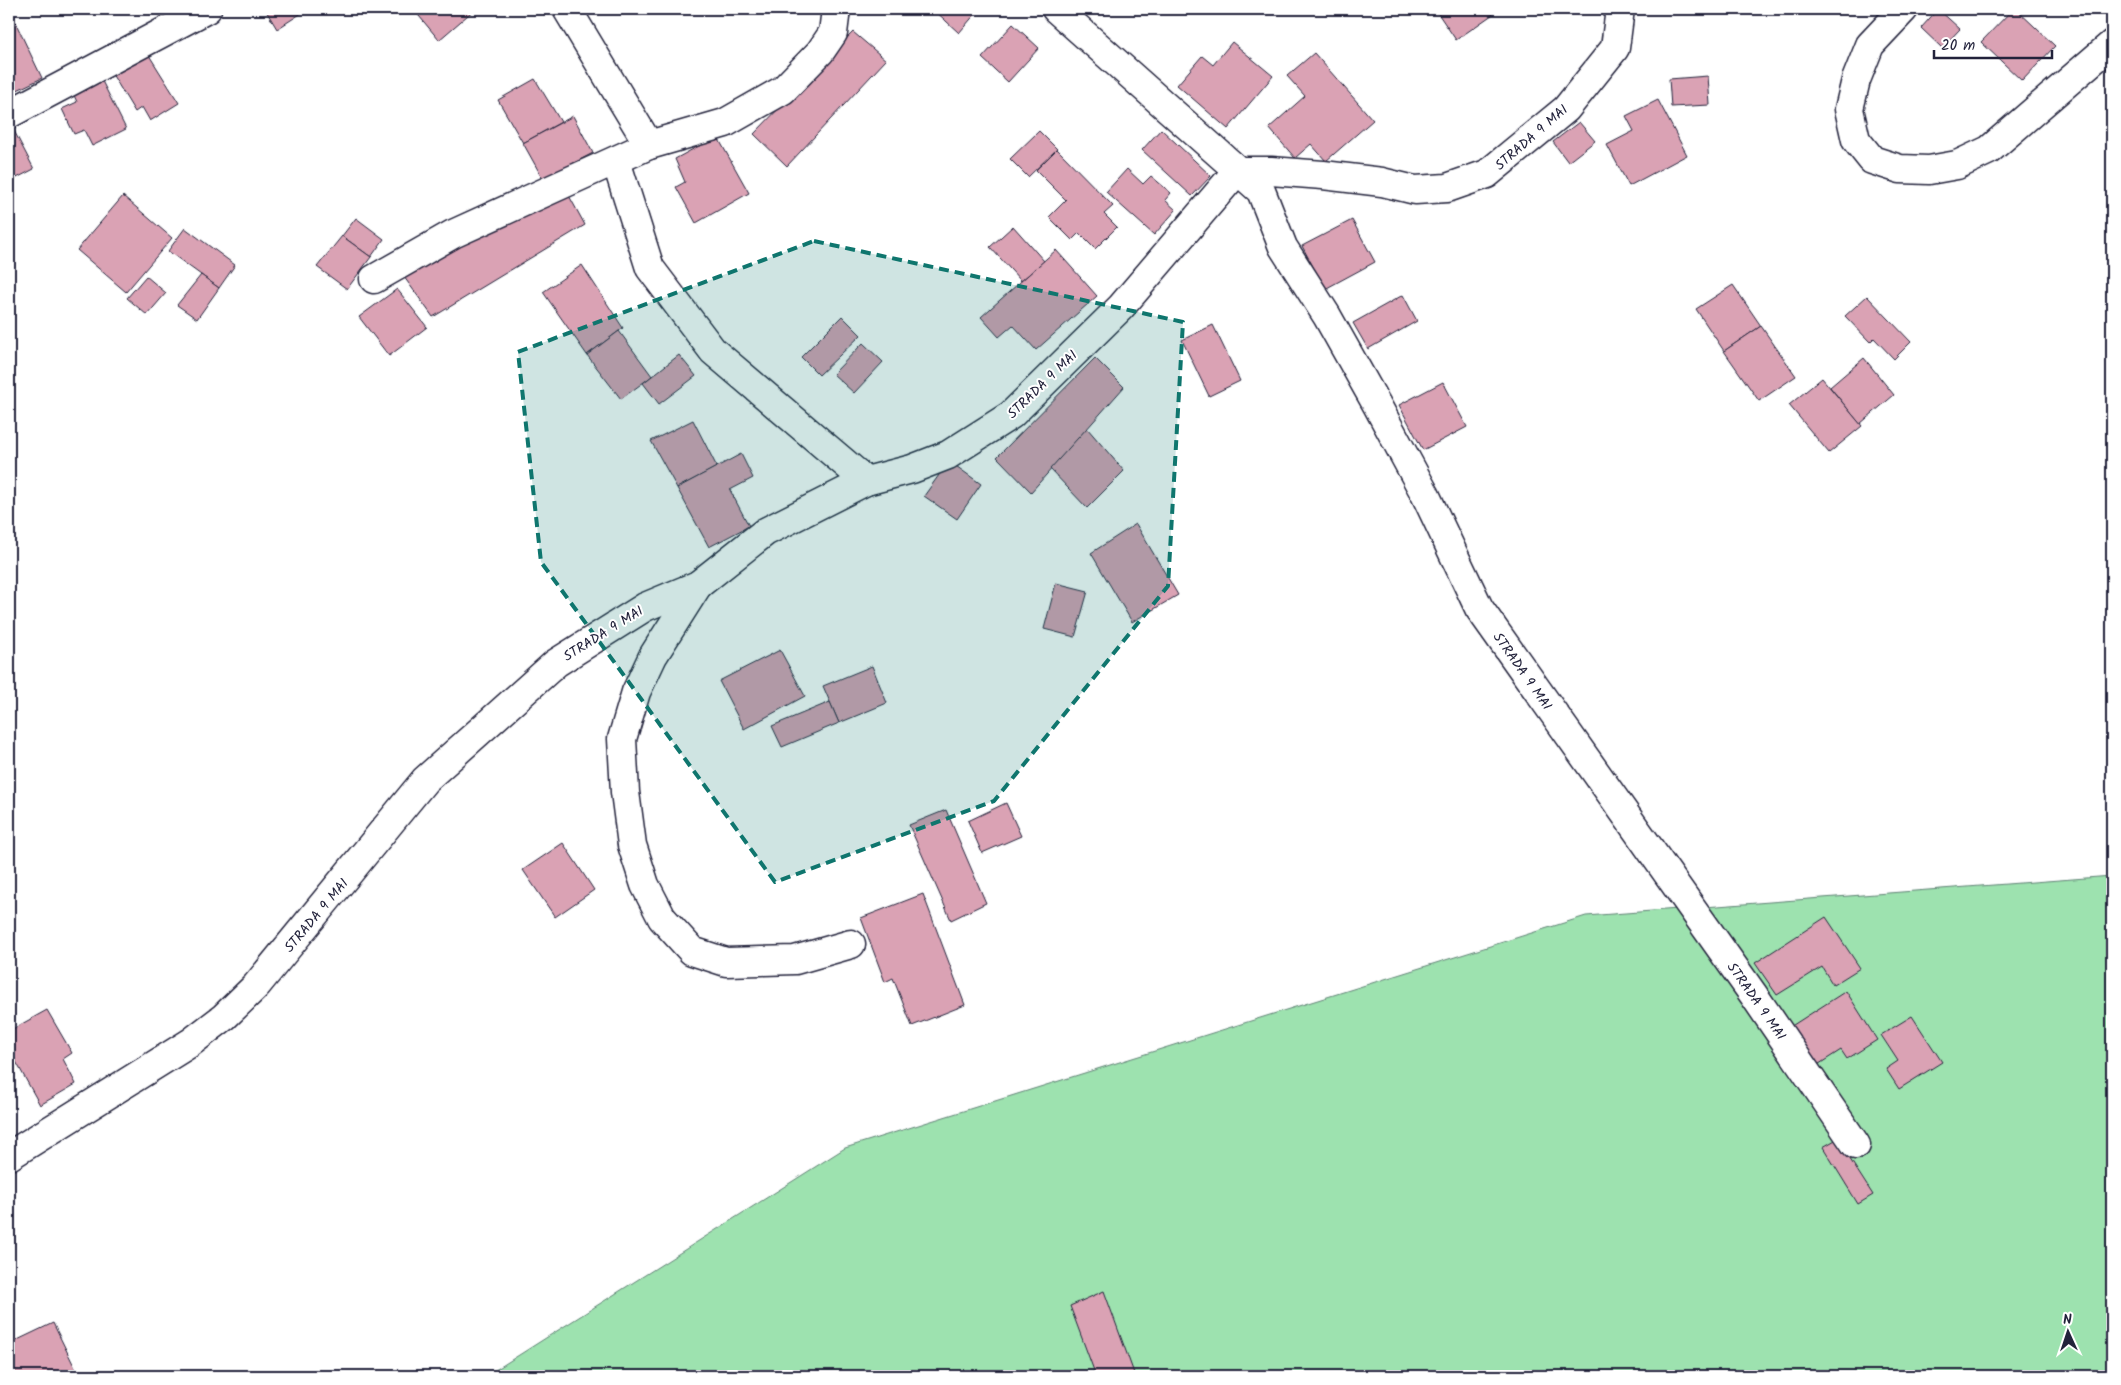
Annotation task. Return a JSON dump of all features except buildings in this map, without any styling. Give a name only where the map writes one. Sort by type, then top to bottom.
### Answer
[{"type":"street","points":[[9,114],[207,9]]},
{"type":"street","points":[[567,9],[650,144]]},
{"type":"street","points":[[374,280],[453,234],[650,144],[725,123],[783,90],[820,52],[833,33],[836,9]]},
{"type":"street","points":[[1056,9],[1237,171]]},
{"type":"street","name":"STRADA 9 MAI","points":[[9,1156],[190,1043],[224,1017],[256,986],[425,780],[556,663],[645,606],[698,585],[765,532],[866,481],[912,470],[948,455],[1011,415],[1121,307],[1237,171],[1271,171],[1324,175],[1382,182],[1415,190],[1447,188],[1487,174],[1524,146],[1566,109],[1615,48],[1620,9]]},
{"type":"street","points":[[1904,9],[1870,45],[1856,80],[1849,109],[1856,140],[1872,160],[1900,169],[1928,170],[1957,165],[1989,150],[2112,44]]},
{"type":"street","points":[[616,161],[650,268],[713,351],[866,481]]},
{"type":"street","name":"STRADA 9 MAI","points":[[1237,171],[1261,191],[1283,248],[1327,316],[1377,405],[1425,494],[1479,608],[1753,994],[1856,1145]]},
{"type":"street","points":[[698,585],[653,656],[636,692],[622,739],[625,792],[632,845],[645,885],[662,918],[692,951],[726,962],[795,960],[851,944]]},
{"type":"highlighted area","points":[[814,241],[1183,322],[1168,586],[994,801],[775,882],[541,562],[518,352]]},
{"type":"green space","points":[[2112,876],[2112,1376],[486,1376],[845,1148],[1586,916]]}]
